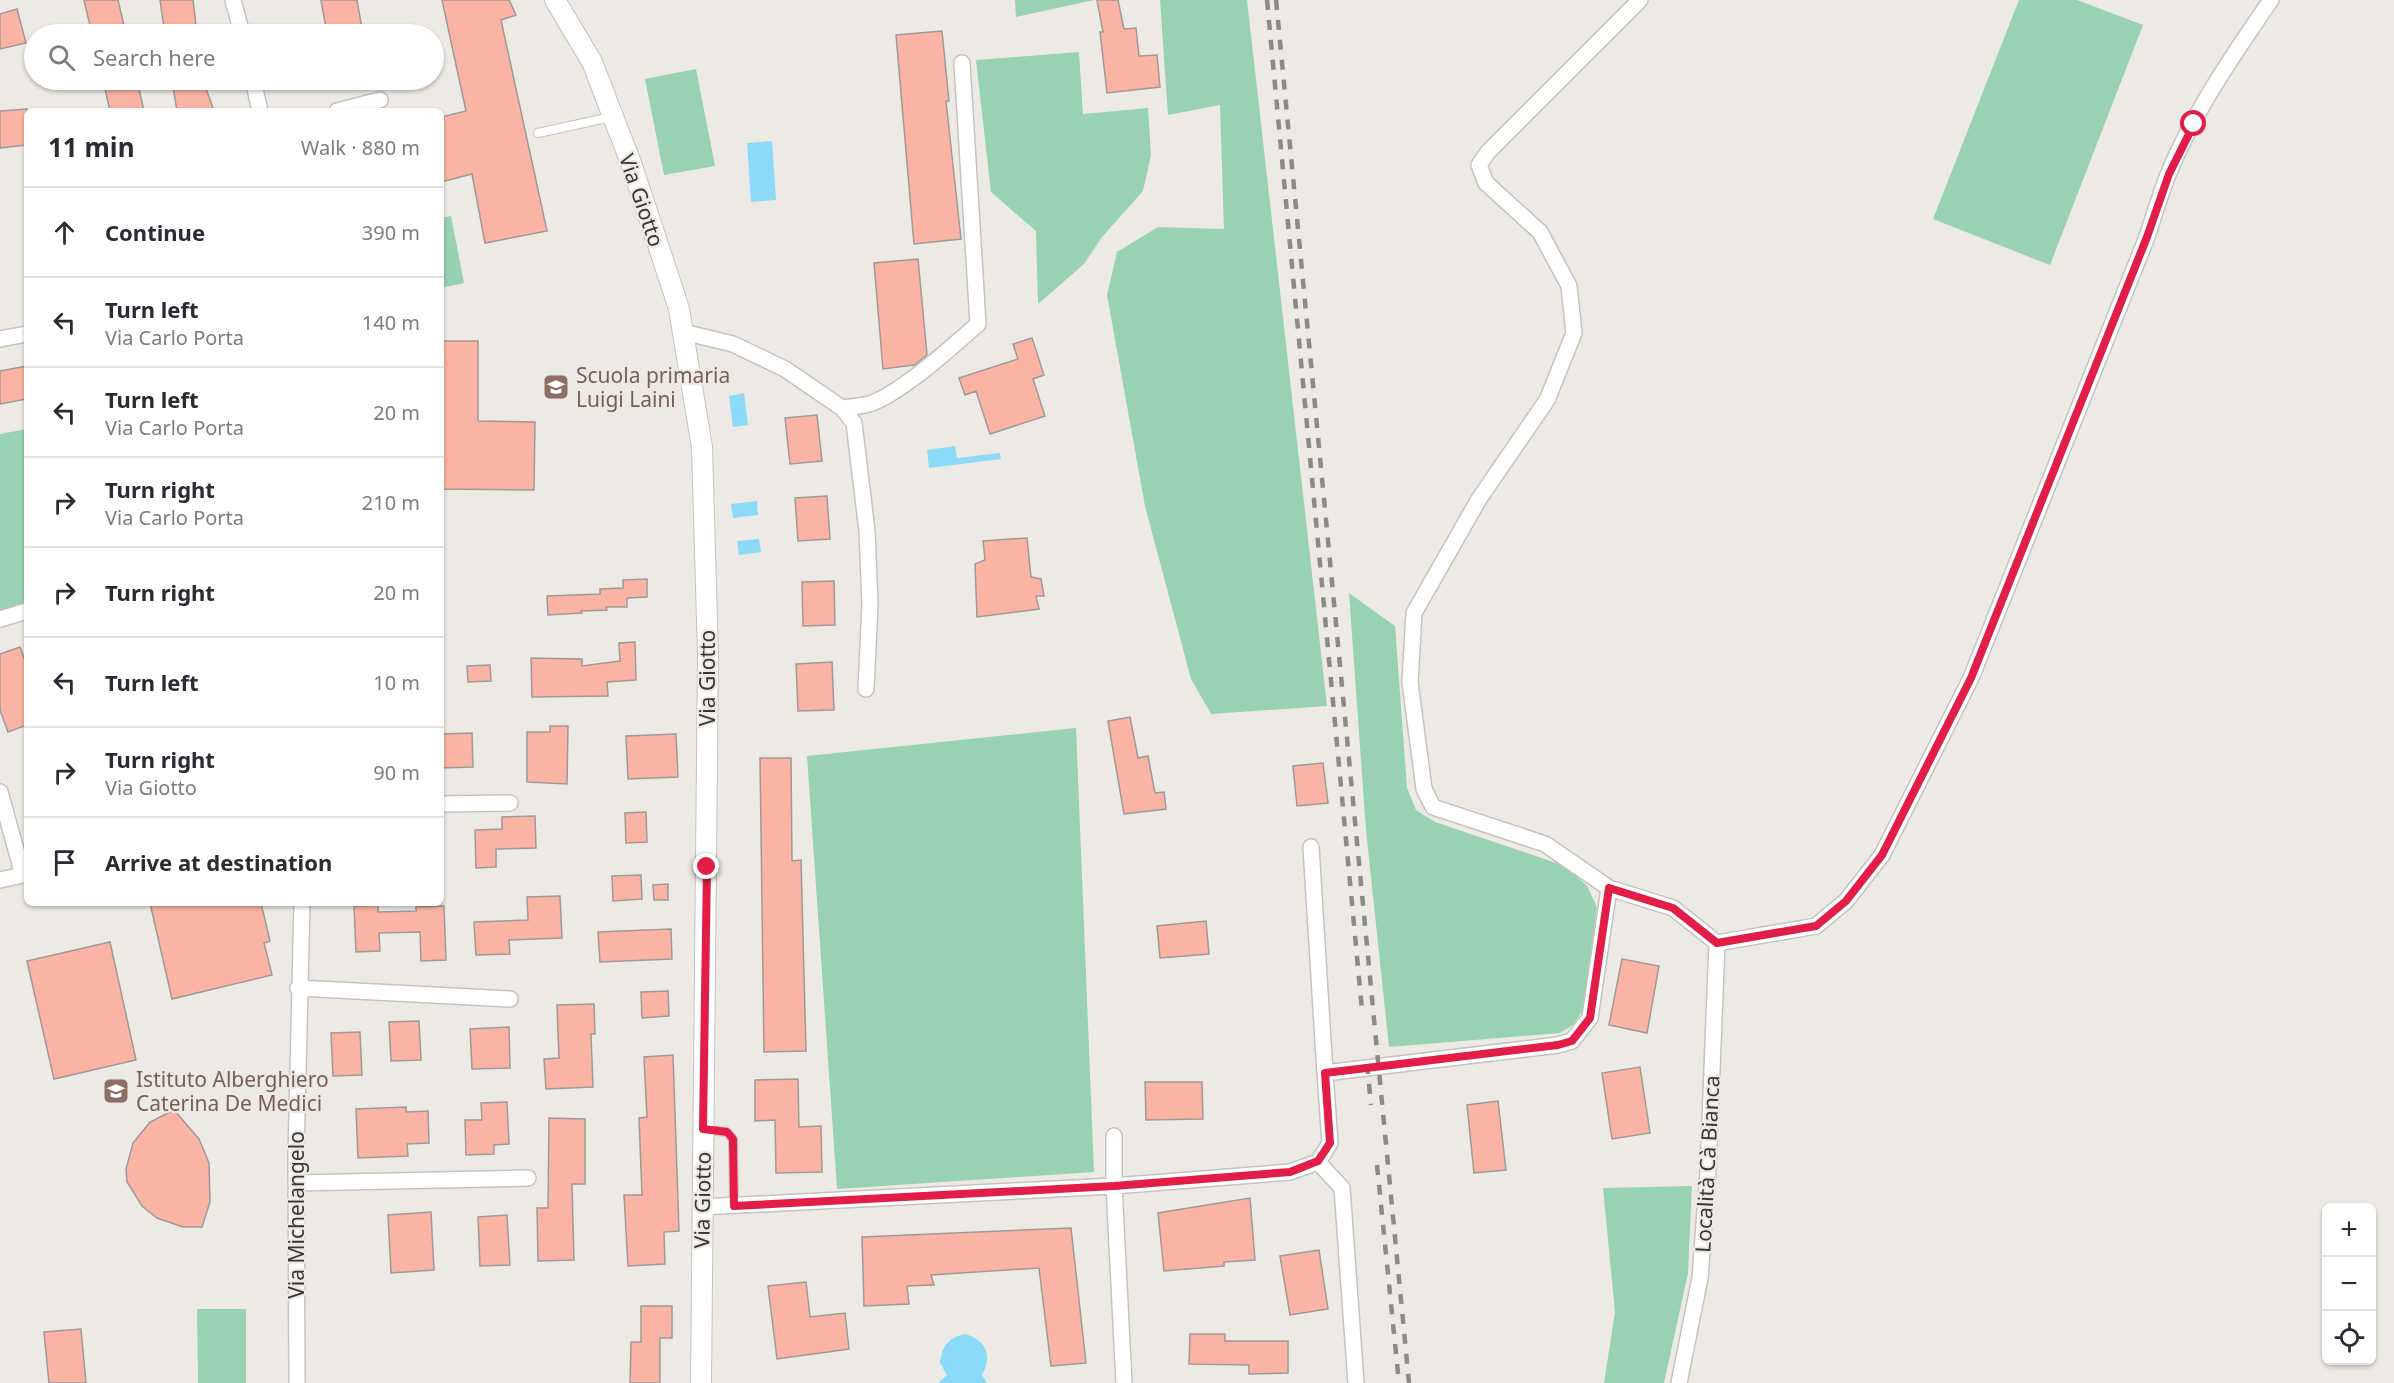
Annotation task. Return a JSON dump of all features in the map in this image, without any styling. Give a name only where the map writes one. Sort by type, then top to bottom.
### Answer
[{"type":"street","points":[[233,0],[239,24]]},
{"type":"street","name":"Via Giotto","points":[[555,0],[592,62],[671,284],[683,332],[702,447],[708,655],[701,1383]]},
{"type":"street","points":[[1640,0],[1488,152],[1479,165],[1486,183],[1540,232],[1569,286],[1574,333],[1547,400],[1479,499],[1414,613],[1410,682],[1424,789],[1433,807],[1545,844],[1609,888],[1673,908],[1717,943],[1816,926],[1846,901],[1882,855],[1971,678],[2143,247],[2169,174],[2212,93],[2271,0]]},
{"type":"street","points":[[842,408],[870,404],[888,394],[942,356],[978,324],[963,63]]},
{"type":"street","points":[[255,90],[259,108]]},
{"type":"street","points":[[349,108],[380,100]]},
{"type":"street","points":[[683,332],[733,344],[785,369],[842,408],[854,423],[867,531],[870,604],[866,689]]},
{"type":"street","points":[[0,339],[24,335]]},
{"type":"street","points":[[0,619],[24,612]]},
{"type":"street","points":[[0,792],[24,871]]},
{"type":"street","points":[[444,804],[510,802]]},
{"type":"street","points":[[701,1207],[1114,1186],[1290,1172],[1318,1161],[1330,1143],[1311,847]]},
{"type":"street","points":[[0,880],[24,874]]},
{"type":"street","points":[[1325,1073],[1558,1045],[1572,1041],[1590,1018],[1609,888]]},
{"type":"street","name":"Via Michelangelo","points":[[297,1383],[296,1183],[298,988],[302,906]]},
{"type":"street","name":"Località Cà Bianca","points":[[1679,1383],[1700,1278],[1708,1171],[1717,943]]},
{"type":"street","points":[[298,988],[510,999]]},
{"type":"street","points":[[1114,1136],[1114,1186],[1124,1383]]},
{"type":"street","points":[[1318,1161],[1342,1188],[1356,1383]]},
{"type":"street","points":[[296,1183],[528,1178]]},
{"type":"lane","points":[[538,133],[613,117]]},
{"type":"lane","points":[[703,1129],[727,1132],[733,1139],[734,1206]]},
{"type":"green space","points":[[1015,0],[1094,0],[1016,17]]},
{"type":"green space","points":[[1160,0],[1247,0],[1327,706],[1211,714],[1191,679],[1145,506],[1107,295],[1117,252],[1158,227],[1224,229],[1220,105],[1168,115]]},
{"type":"green space","points":[[2019,0],[2077,0],[2143,25],[2050,265],[1933,219]]},
{"type":"green space","points":[[1079,52],[1083,114],[1148,108],[1151,155],[1143,191],[1102,237],[1084,264],[1038,304],[1036,231],[991,192],[976,60]]},
{"type":"green space","points":[[696,69],[715,166],[664,175],[645,79]]},
{"type":"green space","points":[[451,216],[464,283],[444,287],[444,217]]},
{"type":"green space","points":[[24,430],[24,603],[0,610],[0,434]]},
{"type":"green space","points":[[1349,593],[1395,626],[1407,788],[1416,810],[1435,822],[1565,866],[1587,886],[1597,907],[1583,1010],[1573,1025],[1560,1033],[1389,1047],[1366,830]]},
{"type":"green space","points":[[1076,728],[1094,1172],[837,1189],[807,756]]},
{"type":"green space","points":[[1692,1186],[1688,1273],[1664,1383],[1604,1383],[1615,1312],[1603,1188]]},
{"type":"green space","points":[[197,1309],[246,1309],[246,1383],[198,1383]]},
{"type":"water","points":[[772,141],[776,200],[751,202],[747,143]]},
{"type":"water","points":[[744,393],[748,425],[733,427],[729,396]]},
{"type":"water","points":[[955,446],[957,458],[1000,453],[1001,459],[929,468],[927,450]]},
{"type":"water","points":[[757,501],[758,515],[733,518],[731,504]]},
{"type":"water","points":[[759,539],[761,552],[739,555],[737,541]]},
{"type":"water","points":[[965,1334],[978,1340],[986,1350],[987,1361],[982,1375],[987,1383],[938,1383],[947,1375],[940,1363],[944,1347],[950,1340]]},
{"type":"building","points":[[84,0],[118,0],[124,24],[90,24]]},
{"type":"building","points":[[160,0],[193,0],[196,24],[164,24]]},
{"type":"building","points":[[321,0],[357,0],[361,24],[325,24]]},
{"type":"building","points":[[442,0],[509,0],[516,15],[501,20],[547,231],[485,243],[472,174],[444,181],[444,116],[466,111]]},
{"type":"building","points":[[1097,0],[1118,0],[1124,29],[1136,28],[1139,56],[1157,55],[1160,87],[1107,93],[1100,32],[1103,32]]},
{"type":"building","points":[[17,9],[24,43],[0,49],[0,14]]},
{"type":"building","points":[[942,31],[949,101],[946,101],[961,239],[914,244],[896,35]]},
{"type":"building","points":[[105,90],[139,90],[143,108],[109,108]]},
{"type":"building","points":[[174,90],[207,90],[213,108],[177,108]]},
{"type":"building","points":[[24,109],[24,145],[0,148],[0,111]]},
{"type":"building","points":[[918,259],[927,355],[914,365],[883,369],[874,263]]},
{"type":"building","points":[[1032,338],[1044,375],[1033,379],[1045,416],[990,434],[976,391],[965,395],[959,378],[1018,359],[1013,344]]},
{"type":"building","points":[[444,341],[478,341],[478,421],[535,422],[534,490],[444,489]]},
{"type":"building","points":[[24,367],[24,400],[0,404],[0,371]]},
{"type":"building","points":[[817,415],[822,461],[790,464],[785,418]]},
{"type":"building","points":[[827,496],[830,539],[798,541],[795,498]]},
{"type":"building","points":[[1027,538],[1031,577],[1041,579],[1044,596],[1036,596],[1039,609],[977,617],[975,564],[985,560],[983,541]]},
{"type":"building","points":[[647,579],[647,597],[627,598],[627,607],[606,607],[607,610],[548,615],[547,596],[600,594],[600,589],[623,588],[623,580]]},
{"type":"building","points":[[834,581],[835,625],[803,626],[802,582]]},
{"type":"building","points":[[635,642],[636,680],[607,682],[608,696],[532,697],[531,658],[582,659],[582,666],[620,661],[619,643]]},
{"type":"building","points":[[20,647],[24,658],[24,726],[8,732],[0,710],[0,654]]},
{"type":"building","points":[[832,662],[834,710],[798,711],[796,664]]},
{"type":"building","points":[[490,665],[491,681],[468,682],[467,666]]},
{"type":"building","points":[[1130,717],[1138,758],[1148,756],[1155,793],[1164,792],[1166,809],[1124,814],[1108,721]]},
{"type":"building","points":[[550,726],[568,726],[567,784],[527,782],[527,732],[550,732]]},
{"type":"building","points":[[472,733],[473,767],[444,768],[444,734]]},
{"type":"building","points":[[676,734],[678,777],[628,779],[626,736]]},
{"type":"building","points":[[760,758],[791,758],[792,861],[801,860],[806,1051],[764,1052]]},
{"type":"building","points":[[1323,763],[1328,803],[1297,806],[1293,766]]},
{"type":"building","points":[[646,812],[647,842],[626,843],[625,813]]},
{"type":"building","points":[[535,816],[536,848],[496,849],[496,867],[476,868],[475,830],[502,829],[502,817]]},
{"type":"building","points":[[641,875],[642,899],[613,901],[612,876]]},
{"type":"building","points":[[668,884],[668,900],[654,900],[653,885]]},
{"type":"building","points":[[560,896],[562,938],[509,940],[510,954],[476,955],[474,922],[528,920],[527,897]]},
{"type":"building","points":[[151,906],[262,906],[270,941],[264,943],[272,975],[172,999]]},
{"type":"building","points":[[354,906],[378,906],[378,912],[416,911],[416,907],[444,906],[446,960],[421,961],[420,932],[379,933],[380,951],[356,952]]},
{"type":"building","points":[[1206,921],[1209,954],[1160,958],[1157,926]]},
{"type":"building","points":[[671,929],[672,959],[600,962],[598,932]]},
{"type":"building","points":[[110,942],[136,1060],[54,1079],[27,961]]},
{"type":"building","points":[[1622,959],[1659,966],[1647,1033],[1609,1025]]},
{"type":"building","points":[[668,991],[669,1016],[642,1018],[641,992]]},
{"type":"building","points":[[594,1004],[595,1034],[591,1034],[593,1087],[546,1089],[544,1059],[559,1058],[557,1005]]},
{"type":"building","points":[[419,1021],[421,1060],[391,1061],[389,1022]]},
{"type":"building","points":[[509,1027],[510,1068],[472,1069],[470,1029]]},
{"type":"building","points":[[360,1032],[362,1075],[333,1076],[331,1033]]},
{"type":"building","points":[[673,1055],[679,1231],[664,1232],[665,1264],[628,1266],[624,1195],[642,1195],[639,1118],[647,1117],[644,1057]]},
{"type":"building","points":[[1640,1067],[1650,1133],[1612,1139],[1602,1073]]},
{"type":"building","points":[[798,1079],[799,1127],[821,1126],[822,1172],[776,1173],[775,1120],[755,1121],[755,1080]]},
{"type":"building","points":[[1145,1082],[1202,1082],[1203,1119],[1146,1120]]},
{"type":"building","points":[[1498,1101],[1506,1170],[1474,1173],[1467,1105]]},
{"type":"building","points":[[507,1102],[509,1144],[494,1145],[494,1154],[466,1155],[465,1120],[482,1120],[481,1103]]},
{"type":"building","points":[[406,1107],[406,1112],[428,1111],[429,1143],[407,1144],[408,1156],[358,1158],[356,1109]]},
{"type":"building","points":[[174,1110],[199,1139],[209,1163],[210,1202],[202,1227],[183,1227],[157,1218],[142,1206],[127,1182],[126,1169],[133,1143],[150,1122]]},
{"type":"building","points":[[549,1118],[585,1119],[585,1184],[572,1184],[574,1260],[538,1261],[537,1208],[548,1208]]},
{"type":"building","points":[[1250,1198],[1255,1260],[1224,1262],[1224,1266],[1164,1271],[1158,1213]]},
{"type":"building","points":[[431,1212],[434,1270],[391,1273],[388,1215]]},
{"type":"building","points":[[507,1215],[510,1265],[480,1266],[478,1217]]},
{"type":"building","points":[[1071,1228],[1086,1363],[1051,1366],[1039,1268],[931,1275],[934,1285],[907,1286],[909,1304],[864,1306],[862,1237]]},
{"type":"building","points":[[1319,1250],[1328,1309],[1290,1315],[1280,1256]]},
{"type":"building","points":[[806,1282],[810,1317],[845,1313],[849,1349],[777,1359],[768,1286]]},
{"type":"building","points":[[641,1306],[672,1306],[672,1338],[660,1338],[660,1383],[630,1383],[631,1342],[641,1342]]},
{"type":"building","points":[[81,1329],[86,1383],[49,1383],[44,1332]]},
{"type":"building","points":[[1190,1334],[1225,1334],[1225,1341],[1288,1341],[1288,1373],[1249,1374],[1249,1365],[1189,1364]]},
{"type":"railway","points":[[1267,0],[1362,1010]]},
{"type":"railway","points":[[1276,0],[1409,1383]]},
{"type":"railway","points":[[1367,1064],[1371,1105]]},
{"type":"railway","points":[[1377,1165],[1399,1383]]},
{"type":"place","name":"Scuola primaria Luigi Laini","points":[[556,387]]},
{"type":"place","name":"Istituto Alberghiero Caterina De Medici","points":[[116,1091]]},
{"type":"route","points":[[707,867],[703,1129],[727,1132],[733,1139],[734,1206],[1114,1186],[1290,1172],[1318,1161],[1330,1143],[1325,1073],[1558,1045],[1572,1041],[1590,1018],[1609,888],[1673,908],[1717,943],[1816,926],[1846,901],[1882,855],[1971,678],[2147,237],[2169,174],[2194,124]]}]
